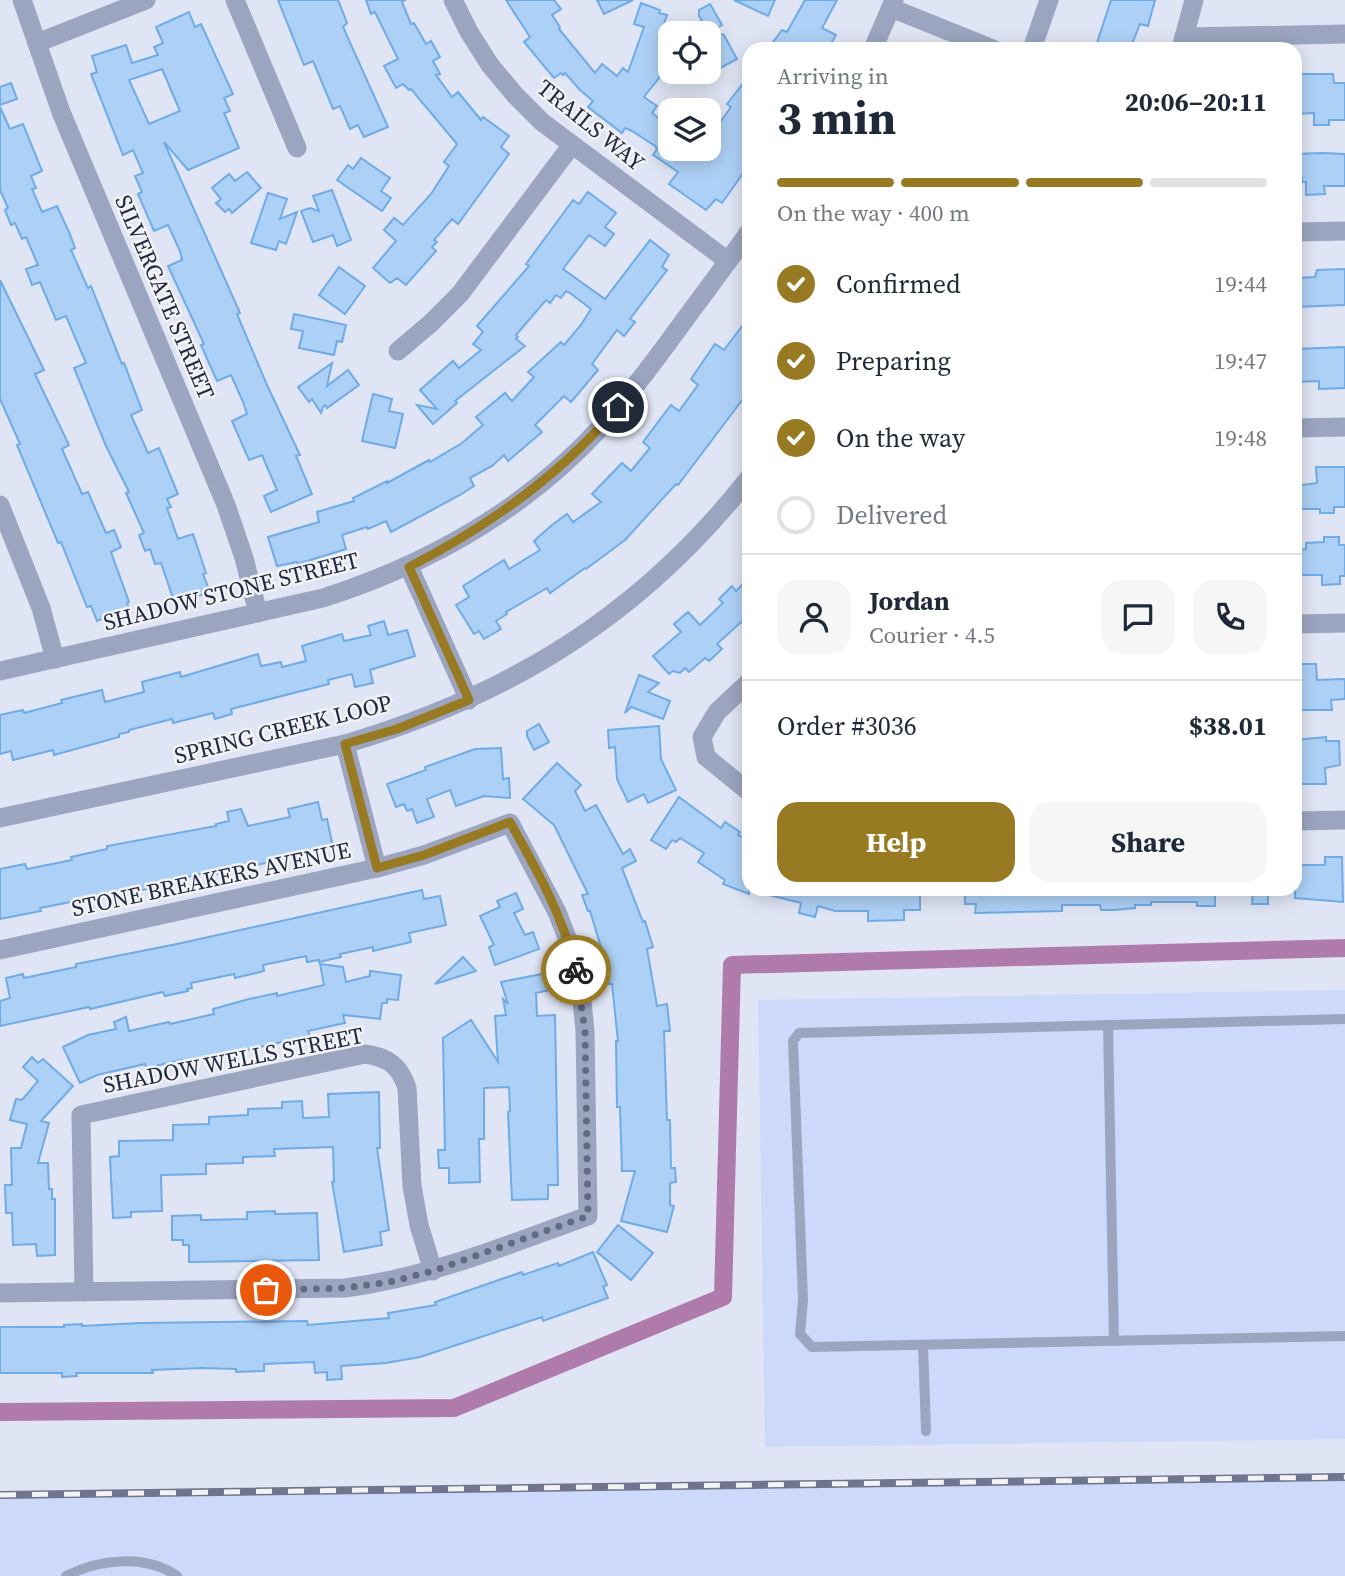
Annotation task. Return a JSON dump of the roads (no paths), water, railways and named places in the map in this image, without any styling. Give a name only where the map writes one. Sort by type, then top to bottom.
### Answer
[{"type":"street","name":"SILVERGATE STREET","points":[[22,0],[61,112],[226,505],[244,558],[258,613]]},
{"type":"street","points":[[37,43],[146,0]]},
{"type":"street","points":[[235,0],[297,148]]},
{"type":"street","name":"TRAILS WAY","points":[[453,0],[469,32],[498,75],[542,122],[728,261]]},
{"type":"street","points":[[1034,42],[1049,0]]},
{"type":"street","points":[[1182,42],[1194,0]]},
{"type":"street","points":[[876,42],[893,4],[977,42]]},
{"type":"street","points":[[1200,42],[1345,34]]},
{"type":"street","points":[[398,351],[431,324],[460,294],[571,146]]},
{"type":"street","points":[[1302,232],[1345,231]]},
{"type":"street","name":"SHADOW STONE STREET","points":[[0,671],[323,598],[409,567],[482,527],[525,497],[565,464],[601,427],[635,387],[742,242]]},
{"type":"street","points":[[1302,428],[1345,427]]},
{"type":"street","name":"SPRING CREEK LOOP","points":[[0,818],[345,744],[397,729],[469,700],[518,676],[616,612],[656,579],[693,543],[742,486]]},
{"type":"street","points":[[0,505],[41,608],[55,659]]},
{"type":"street","points":[[409,567],[469,700]]},
{"type":"street","points":[[1302,624],[1345,623]]},
{"type":"street","points":[[742,689],[717,712],[702,737],[706,757],[742,787]]},
{"type":"street","points":[[345,744],[377,868]]},
{"type":"street","points":[[1302,821],[1345,820]]},
{"type":"street","name":"STONE BREAKERS AVENUE","points":[[0,950],[377,868],[424,855],[510,822],[557,912],[570,948],[581,992],[585,1031],[588,1216],[433,1271]]},
{"type":"street","name":"SHADOW WELLS STREET","points":[[83,1292],[81,1115],[365,1054],[393,1063],[403,1076],[407,1088],[412,1186],[419,1225],[433,1271]]},
{"type":"street","points":[[0,1293],[345,1288],[390,1282],[433,1271]]},
{"type":"lane","points":[[1345,1019],[799,1033],[793,1041],[803,1300],[800,1334],[812,1347],[1345,1336]]},
{"type":"lane","points":[[1108,1025],[1115,1341]]},
{"type":"lane","points":[[923,1345],[926,1431]]},
{"type":"lane","points":[[66,1576],[84,1567],[123,1561],[165,1567],[177,1576]]},
{"type":"waterway","points":[[0,1412],[454,1408],[723,1297],[732,965],[1345,948]]},
{"type":"railway","points":[[0,1495],[1345,1477]]}]
